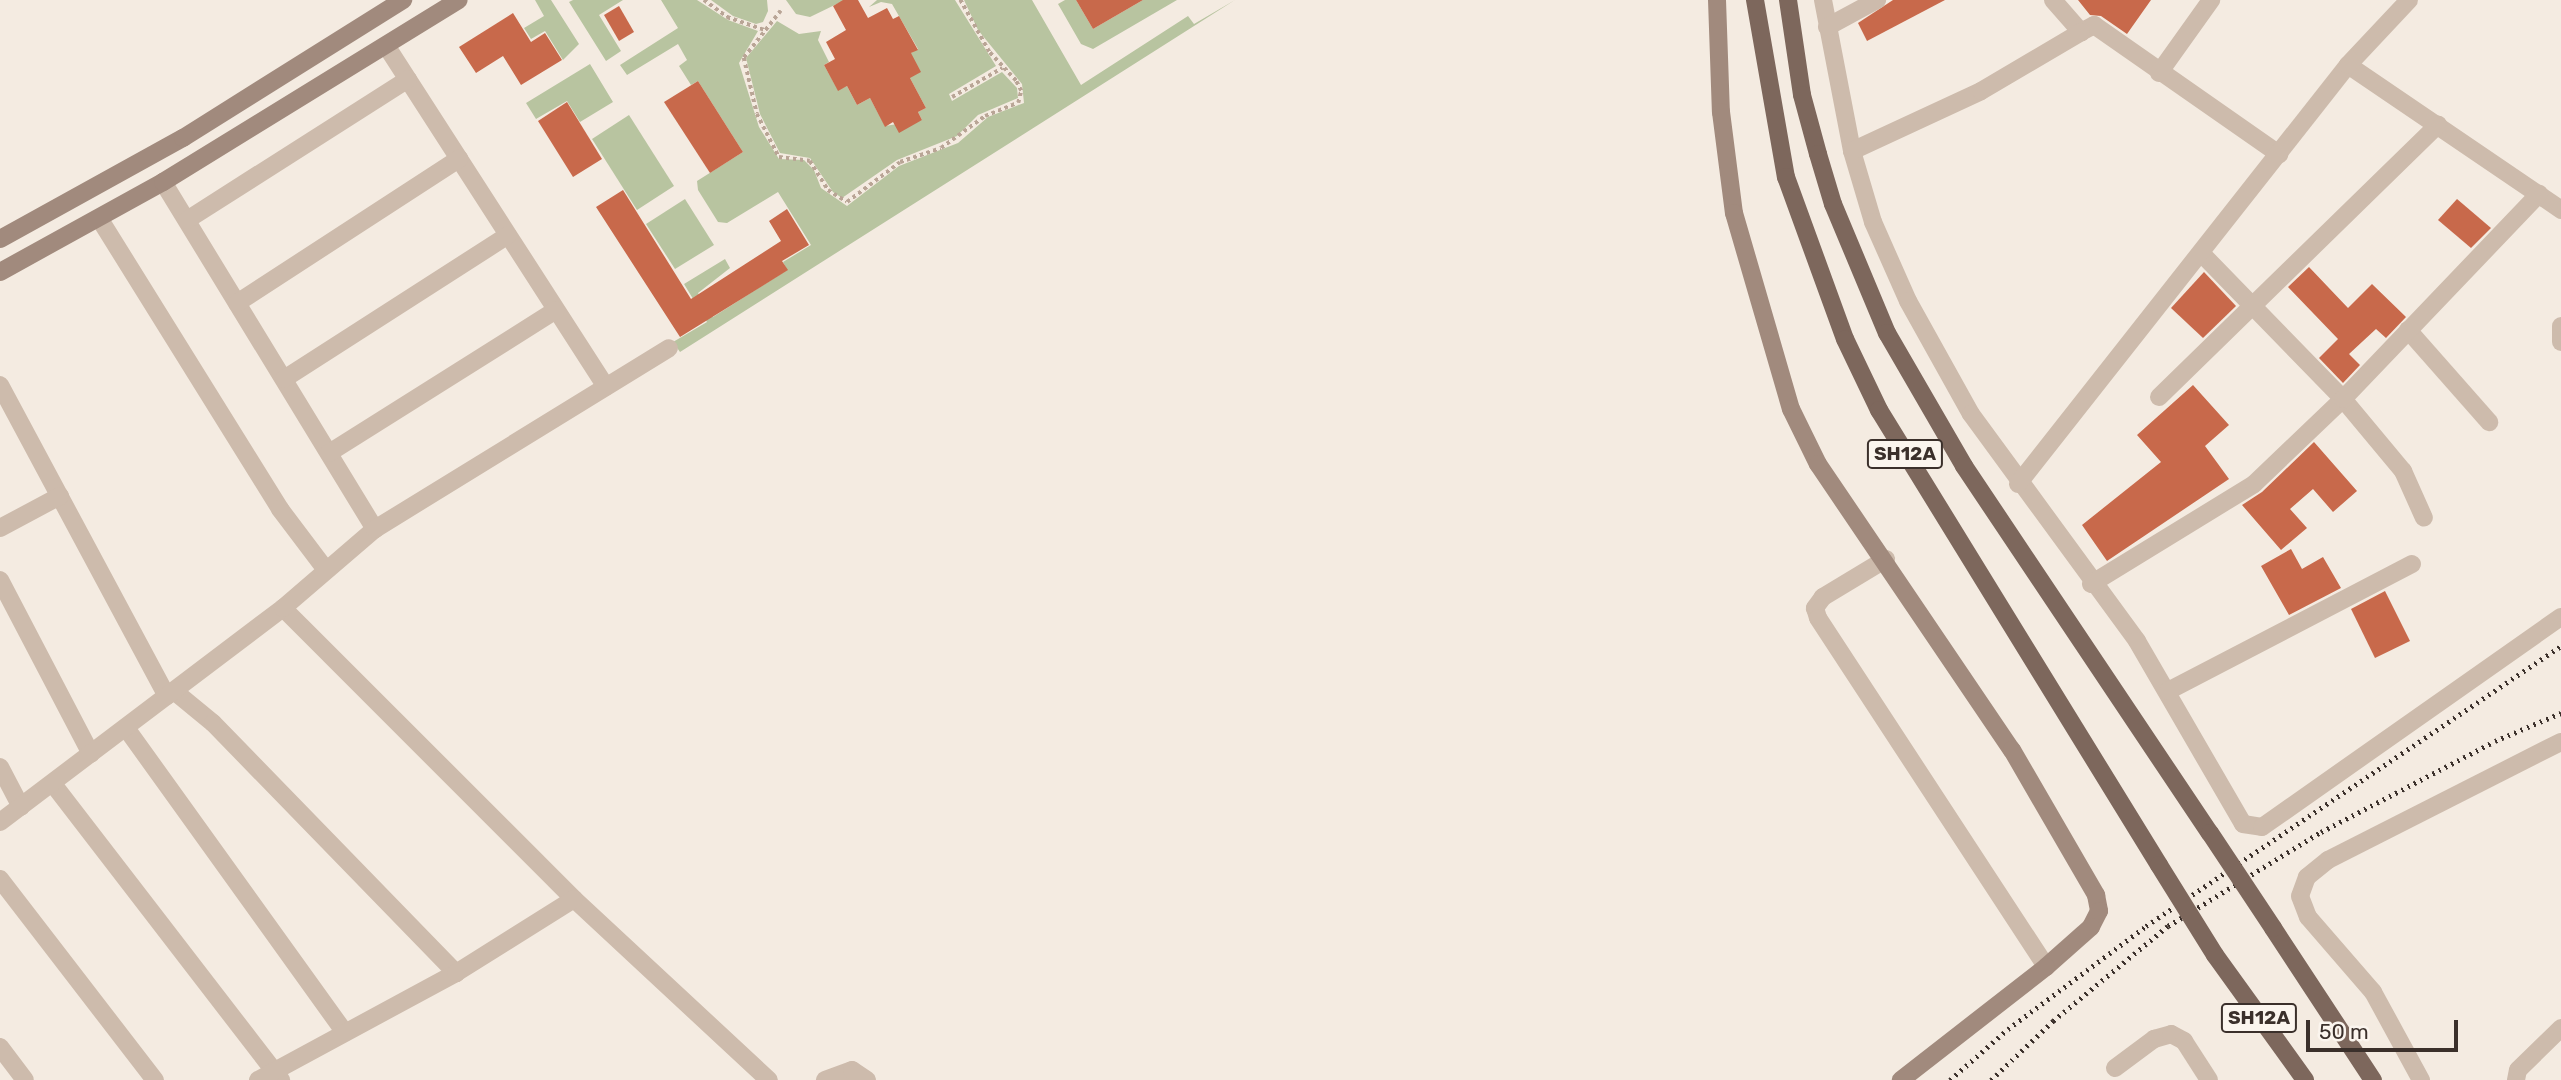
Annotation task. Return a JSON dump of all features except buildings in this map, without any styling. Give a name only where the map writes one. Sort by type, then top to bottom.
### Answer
[{"type":"main road","name":"SH12A","points":[[1755,0],[1786,177],[1845,339],[1879,410],[2215,955],[2305,1080]]},
{"type":"main road","name":"SH12A","points":[[1788,0],[1802,94],[1818,154],[1838,217],[1887,333],[1964,467],[2373,1080]]},
{"type":"street","points":[[0,239],[183,138],[403,0]]},
{"type":"street","points":[[0,272],[163,182],[387,47],[459,0]]},
{"type":"street","points":[[1717,0],[1721,112],[1734,213],[1791,409],[1818,464],[1886,559],[2012,750],[2096,895],[2099,911],[2091,927],[2046,967],[1901,1080]]},
{"type":"street","points":[[1823,0],[1852,151],[1873,222],[1908,301],[1971,414],[2018,484],[2091,584],[2137,641],[2239,819],[2249,827],[2262,827],[2561,617]]},
{"type":"street","points":[[1827,27],[1877,0]]},
{"type":"street","points":[[2053,0],[2081,32]]},
{"type":"street","points":[[2159,73],[2211,0]]},
{"type":"street","points":[[2018,484],[2203,255],[2348,65],[2409,0]]},
{"type":"street","points":[[1852,151],[1981,91],[2094,25],[2159,73],[2279,154]]},
{"type":"street","points":[[387,47],[606,387]]},
{"type":"street","points":[[2348,65],[2561,210]]},
{"type":"street","points":[[187,220],[408,79]]},
{"type":"street","points":[[2159,397],[2438,125]]},
{"type":"street","points":[[237,303],[459,159]]},
{"type":"street","points":[[163,182],[375,529]]},
{"type":"street","points":[[2091,584],[2254,484],[2343,399],[2539,194]]},
{"type":"street","points":[[99,218],[280,509],[326,570]]},
{"type":"street","points":[[284,379],[508,235]]},
{"type":"street","points":[[2203,255],[2343,399],[2403,471],[2424,518]]},
{"type":"street","points":[[328,453],[556,310]]},
{"type":"street","points":[[2561,326],[2561,342]]},
{"type":"street","points":[[2408,330],[2489,422]]},
{"type":"street","points":[[0,822],[283,608],[375,529],[669,348]]},
{"type":"street","points":[[0,385],[171,694],[213,723],[456,973]]},
{"type":"street","points":[[0,528],[60,496]]},
{"type":"street","points":[[1886,559],[1823,597],[1815,608],[1818,618],[2046,967]]},
{"type":"street","points":[[2168,691],[2412,564]]},
{"type":"street","points":[[0,580],[92,754]]},
{"type":"street","points":[[283,608],[574,899],[769,1080]]},
{"type":"street","points":[[126,728],[345,1032]]},
{"type":"street","points":[[2421,1080],[2373,992],[2308,917],[2300,896],[2307,877],[2328,860],[2561,742]]},
{"type":"street","points":[[0,767],[21,807]]},
{"type":"street","points":[[53,784],[277,1075]]},
{"type":"street","points":[[0,878],[155,1080]]},
{"type":"street","points":[[258,1080],[277,1075],[345,1032],[456,973],[574,899]]},
{"type":"street","points":[[2516,1080],[2518,1070],[2561,1028]]},
{"type":"street","points":[[2115,1068],[2154,1039],[2171,1034],[2184,1041],[2209,1080]]},
{"type":"street","points":[[0,1047],[25,1080]]},
{"type":"street","points":[[825,1080],[852,1070],[867,1080]]},
{"type":"path","points":[[704,0],[727,17],[764,30]]},
{"type":"path","points":[[781,11],[764,30],[743,63],[762,126],[779,157],[810,161],[824,185],[842,201],[850,201],[900,162],[941,148],[985,116],[1018,103],[1021,91],[978,36],[960,0]]},
{"type":"path","points":[[953,97],[1002,68]]},
{"type":"green space","points":[[535,0],[551,0],[579,44],[563,60],[545,31],[531,39],[524,28],[544,16]]},
{"type":"green space","points":[[623,0],[599,15],[621,51],[606,61],[569,2]]},
{"type":"green space","points":[[661,0],[697,0],[728,20],[758,31],[739,63],[759,127],[779,159],[804,160],[814,170],[821,188],[847,206],[899,166],[958,143],[988,117],[1024,103],[1022,84],[978,30],[964,0],[1032,0],[1081,85],[1188,16],[1194,24],[1235,0],[680,352],[673,342],[707,322],[684,284],[725,259],[730,268],[698,293],[713,317],[787,270],[783,262],[811,245],[778,192],[727,223],[718,222],[698,190],[697,181],[743,152],[698,81],[691,85],[679,66],[687,60],[678,44],[627,75],[620,65],[678,28]]},
{"type":"green space","points":[[711,0],[767,0],[768,11],[763,22],[756,24],[733,16]]},
{"type":"green space","points":[[786,0],[845,0],[810,17],[796,14]]},
{"type":"green space","points":[[877,0],[955,0],[996,66],[949,94],[952,101],[1002,72],[1017,88],[1018,98],[978,115],[957,136],[897,160],[842,198],[833,192],[810,158],[780,153],[760,114],[746,58],[777,21],[799,34],[821,31],[818,40],[829,62],[824,65],[838,90],[847,86],[857,105],[870,98],[885,126],[922,120],[918,112],[926,108],[910,78],[911,53],[918,49],[892,4],[881,2],[869,7]]},
{"type":"green space","points":[[1065,0],[1076,0],[1093,29],[1143,0],[1177,0],[1093,49],[1081,44],[1058,4]]},
{"type":"green space","points":[[590,64],[613,102],[580,122],[567,101],[536,119],[526,103]]},
{"type":"green space","points":[[629,115],[674,186],[637,210],[592,139]]},
{"type":"green space","points":[[685,199],[714,245],[675,269],[646,224]]},
{"type":"railway","points":[[1950,1080],[2008,1029],[2146,926],[2561,646]]},
{"type":"railway","points":[[1991,1080],[2053,1021],[2168,926],[2321,832],[2495,741],[2561,713]]}]
